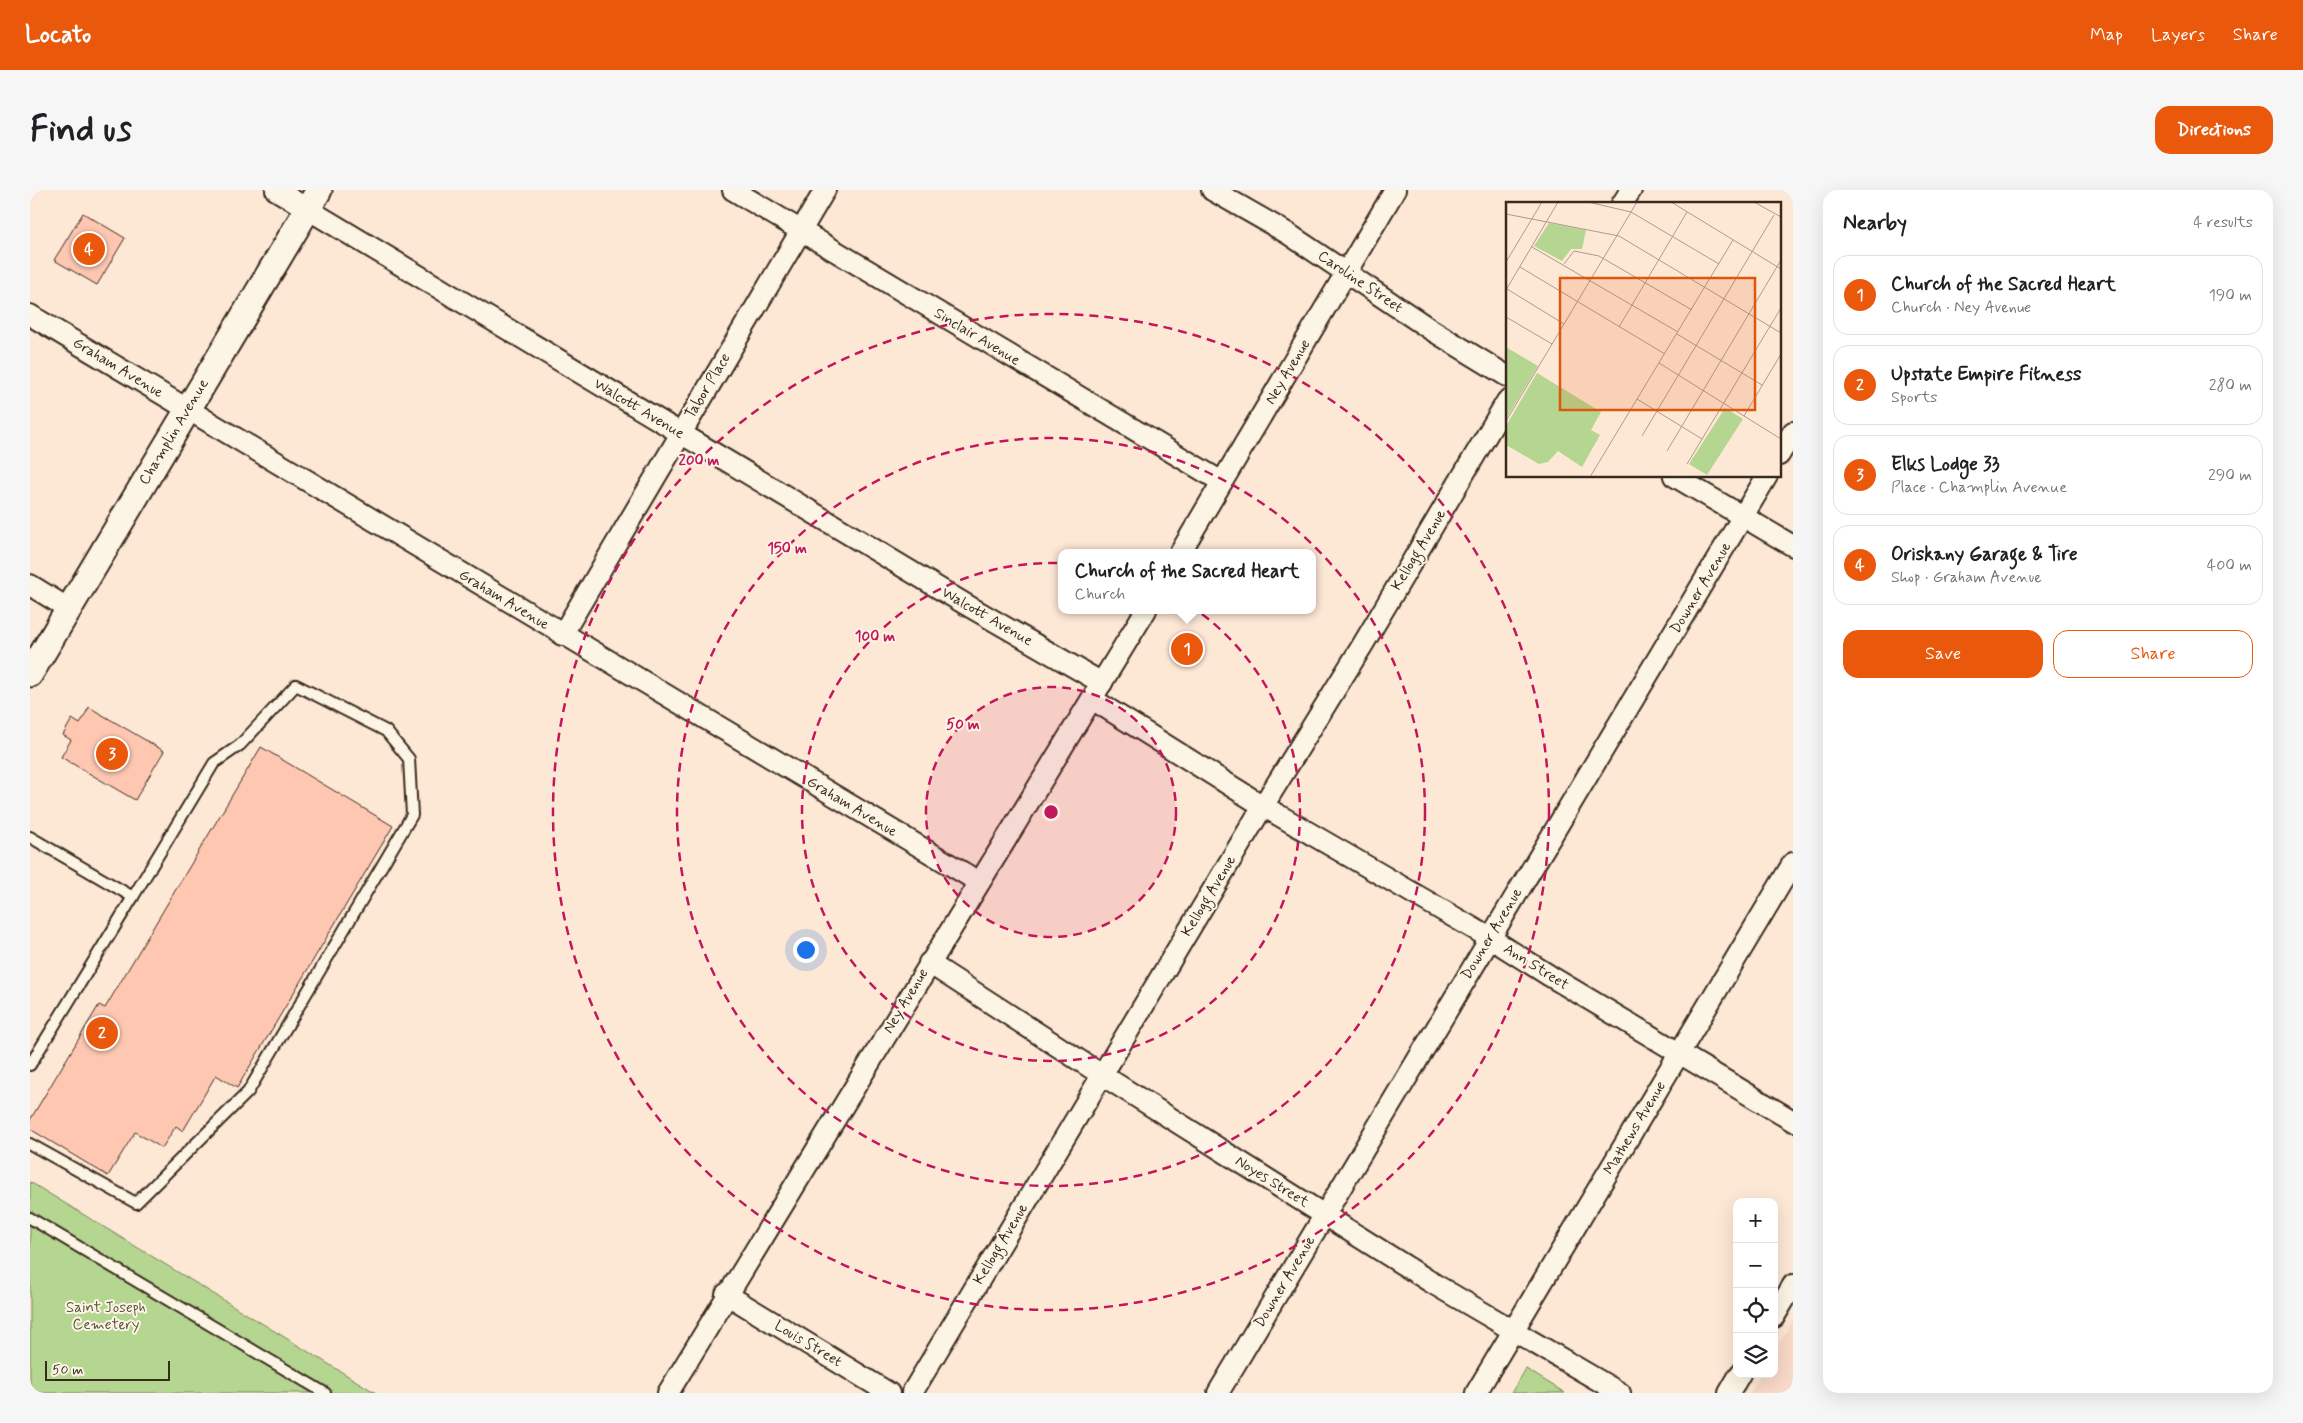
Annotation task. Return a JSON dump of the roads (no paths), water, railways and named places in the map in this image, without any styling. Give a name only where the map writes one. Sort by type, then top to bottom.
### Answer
[{"type":"street","name":"Walcott Avenue","points":[[276,190],[313,199],[679,433],[965,604],[1097,691],[1226,783]]},
{"type":"street","name":"Sinclair Avenue","points":[[733,190],[1222,482]]},
{"type":"street","name":"Tabor Place","points":[[562,635],[679,433],[825,190]]},
{"type":"street","name":"Caroline Street","points":[[1212,190],[1287,234],[1430,329],[1506,375]]},
{"type":"street","name":"Ney Avenue","points":[[1182,549],[1395,190]]},
{"type":"street","points":[[1623,202],[1631,190]]},
{"type":"street","name":"Champlin Avenue","points":[[30,674],[186,409],[313,199]]},
{"type":"street","name":"Graham Avenue","points":[[30,315],[562,635],[979,882]]},
{"type":"street","name":"Kellogg Avenue","points":[[912,1393],[1263,806],[1362,646],[1506,402]]},
{"type":"street","points":[[1780,453],[1793,432]]},
{"type":"street","points":[[1677,478],[1793,546]]},
{"type":"street","name":"Downer Avenue","points":[[1218,1393],[1744,518],[1766,478]]},
{"type":"street","points":[[30,586],[69,610]]},
{"type":"street","name":"Ney Avenue","points":[[668,1393],[726,1294],[1144,614]]},
{"type":"street","name":"Ann Street","points":[[1226,783],[1490,938],[1679,1054],[1793,1121]]},
{"type":"street","name":"Mathews Avenue","points":[[1476,1393],[1793,863]]},
{"type":"street","name":"Noyes Street","points":[[929,963],[1102,1075],[1434,1284],[1620,1393]]},
{"type":"street","points":[[1778,1310],[1793,1285]]},
{"type":"street","name":"Louis Street","points":[[726,1294],[889,1393]]},
{"type":"street","points":[[1729,1393],[1738,1378]]},
{"type":"lane","points":[[30,1064],[214,763],[240,745],[296,685],[386,731],[409,759],[412,815],[248,1092],[136,1203],[30,1144]]},
{"type":"lane","points":[[30,837],[133,897]]},
{"type":"lane","points":[[30,1218],[325,1393]]},
{"type":"place","name":"Oriskany Garage & Tire","points":[[89,249]]},
{"type":"place","name":"Church of the Sacred Heart","points":[[1187,649]]},
{"type":"place","name":"Elks Lodge 33","points":[[112,754]]},
{"type":"place","name":"Upstate Empire Fitness","points":[[102,1033]]},
{"type":"park label","name":"Saint Joseph Cemetery","points":[[106,1316]]}]
